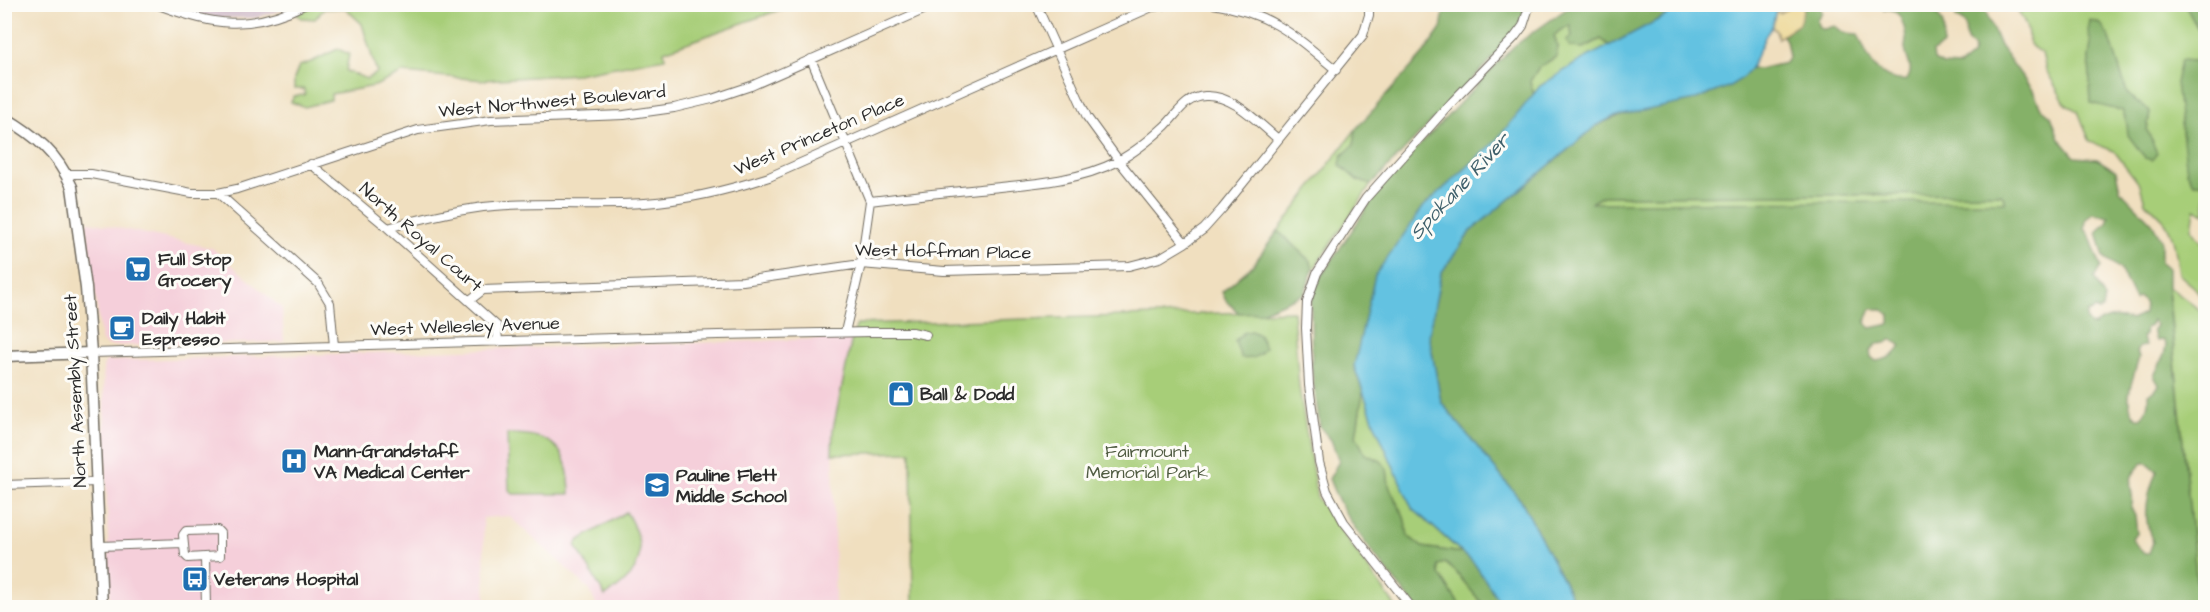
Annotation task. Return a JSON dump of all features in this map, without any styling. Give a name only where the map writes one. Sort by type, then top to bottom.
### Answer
[{"type":"main road","points":[[4,117],[46,146],[66,174]]},
{"type":"main road","name":"North Assembly Street","points":[[66,174],[72,187],[86,288],[102,608]]},
{"type":"main road","name":"West Wellesley Avenue","points":[[4,356],[91,353]]},
{"type":"street","points":[[156,4],[207,21],[239,24],[266,21],[306,4]]},
{"type":"street","points":[[453,4],[506,4]]},
{"type":"street","name":"West Northwest Boulevard","points":[[66,174],[91,174],[192,193],[218,193],[237,189],[418,130],[491,120],[624,115],[674,108],[751,86],[937,4]]},
{"type":"street","points":[[1036,4],[1087,117],[1185,243]]},
{"type":"street","name":"West Princeton Place","points":[[388,228],[439,214],[495,206],[644,203],[708,194],[769,177],[1152,8],[1172,4]]},
{"type":"street","points":[[1213,4],[1235,8],[1273,21],[1336,70],[1363,35],[1369,15],[1369,4]]},
{"type":"street","points":[[1412,608],[1344,522],[1326,491],[1319,462],[1309,385],[1307,302],[1317,273],[1366,198],[1452,102],[1514,38],[1523,26],[1530,4]]},
{"type":"street","points":[[811,59],[870,201],[861,264],[845,333]]},
{"type":"street","name":"West Hoffman Place","points":[[470,300],[483,290],[732,282],[861,264],[944,271],[1129,266],[1160,258],[1204,229],[1222,210],[1336,70]]},
{"type":"street","points":[[870,201],[1077,177],[1119,160],[1168,123],[1181,106],[1204,96],[1217,96],[1230,101],[1278,139]]},
{"type":"street","name":"North Royal Court","points":[[311,164],[470,300],[497,326],[498,342]]},
{"type":"street","points":[[218,193],[318,283],[330,303],[334,346]]},
{"type":"street","name":"West Wellesley Avenue","points":[[91,353],[845,333],[926,335]]},
{"type":"street","points":[[4,484],[97,482]]},
{"type":"street","points":[[186,531],[219,531],[220,556],[205,558],[188,558],[183,552],[183,535],[186,531]]},
{"type":"street","points":[[100,546],[183,543]]},
{"type":"street","points":[[205,558],[206,608]]},
{"type":"shaded area","points":[[165,5],[300,5],[255,18],[216,18],[183,12]]},
{"type":"shaded area","points":[[86,221],[212,248],[282,308],[284,342],[110,346],[104,344],[101,339]]},
{"type":"shaded area","points":[[852,338],[833,429],[835,607],[597,607],[589,589],[509,516],[483,518],[486,607],[110,607],[103,366],[106,361]]},
{"type":"green space","points":[[415,4],[483,7],[550,4],[793,5],[664,51],[665,58],[577,74],[483,80],[402,73],[375,86],[331,94],[331,100],[305,107],[291,102],[294,96],[305,95],[304,89],[294,89],[294,79],[299,66],[338,49],[349,54],[346,71],[367,79],[377,73],[362,24],[345,8],[324,9],[315,19],[301,18],[296,13],[318,5]]},
{"type":"green space","points":[[1445,5],[1526,5],[1518,27],[1501,49],[1371,185],[1357,180],[1340,165],[1342,156],[1354,145],[1356,129],[1424,53],[1441,29]]},
{"type":"green space","points":[[1572,5],[1683,5],[1610,46],[1601,39],[1583,48],[1570,47],[1566,40],[1572,36],[1570,25],[1554,36],[1558,47],[1556,57],[1539,67],[1530,81],[1534,95],[1495,142],[1424,206],[1354,366],[1363,392],[1356,436],[1365,454],[1381,461],[1387,469],[1389,486],[1404,517],[1408,536],[1422,547],[1462,553],[1474,563],[1503,607],[1485,607],[1455,571],[1445,563],[1438,565],[1439,574],[1461,607],[1416,607],[1356,530],[1329,479],[1339,461],[1331,440],[1320,427],[1312,372],[1311,302],[1320,278],[1383,184],[1514,46]]},
{"type":"green space","points":[[1805,5],[1819,5],[1822,12],[1817,19],[1818,26],[1824,29],[1835,26],[1844,33],[1858,34],[1870,60],[1881,73],[1897,80],[1907,80],[1910,68],[1905,48],[1904,28],[1894,11],[1884,10],[1886,5],[1931,5],[1944,27],[1943,45],[1933,52],[1934,60],[1943,65],[1959,66],[1972,56],[1974,49],[1967,40],[1964,23],[1956,18],[1955,11],[1952,9],[1961,5],[1983,5],[2000,46],[2034,93],[2041,108],[2051,116],[2059,138],[2075,157],[2097,159],[2116,171],[2120,190],[2152,223],[2161,239],[2161,262],[2168,268],[2168,292],[2199,607],[1577,607],[1522,502],[1441,402],[1429,335],[1441,273],[1471,231],[1596,126],[1635,112],[1697,98],[1716,91],[1734,82],[1751,68],[1759,69],[1785,63],[1789,57],[1783,36],[1799,24]],"holes":[[[2002,194],[2005,202],[1590,203],[1603,196]],[[2093,213],[2109,216],[2107,223],[2097,232],[2104,257],[2120,269],[2135,300],[2138,297],[2145,302],[2144,314],[2131,320],[2112,318],[2093,326],[2089,324],[2086,319],[2087,313],[2103,308],[2105,299],[2094,277],[2101,267],[2085,229],[2086,219]],[[1871,309],[1881,309],[1890,315],[1890,324],[1871,328],[1865,323]],[[2152,320],[2156,325],[2153,330],[2156,341],[2163,340],[2166,345],[2154,376],[2159,385],[2155,391],[2148,394],[2146,409],[2141,418],[2137,418],[2129,405],[2129,397],[2139,357],[2136,352],[2139,347],[2146,346],[2142,337],[2145,335],[2146,327],[2149,327]],[[1892,339],[1901,346],[1890,357],[1876,361],[1871,357],[1870,351],[1877,344],[1886,343]],[[2143,463],[2148,463],[2157,471],[2147,506],[2148,524],[2153,542],[2149,553],[2144,554],[2132,537],[2137,534],[2135,516],[2131,508],[2133,502],[2132,476]]]},
{"type":"green space","points":[[2013,5],[2185,5],[2197,27],[2205,36],[2205,69],[2193,61],[2194,183],[2205,183],[2205,214],[2195,209],[2192,229],[2205,246],[2203,268],[2205,301],[2195,288],[2179,274],[2171,234],[2162,217],[2145,203],[2140,185],[2114,151],[2090,142],[2078,111],[2066,105],[2046,70],[2042,53],[2030,44],[2025,23]],"holes":[[[2110,38],[2127,93],[2150,112],[2147,130],[2156,153],[2127,124],[2123,111],[2091,103],[2089,57],[2091,43]]]},
{"type":"green space","points":[[2185,5],[2205,5],[2205,36],[2197,27]]},
{"type":"green space","points":[[2090,20],[2101,24],[2110,38],[2127,93],[2150,112],[2147,130],[2157,153],[2152,160],[2145,158],[2128,135],[2123,111],[2091,103],[2089,57],[2091,43],[2088,31]]},
{"type":"green space","points":[[1570,25],[1572,36],[1584,48],[1601,39],[1610,46],[1540,86],[1534,95],[1530,81],[1539,67],[1556,57],[1558,47],[1554,36]]},
{"type":"green space","points":[[2181,60],[2193,61],[2205,69],[2205,183],[2194,183],[2187,172],[2176,83]]},
{"type":"green space","points":[[1356,129],[1354,145],[1342,156],[1357,180],[1371,185],[1313,270],[1311,262],[1278,231]]},
{"type":"green space","points":[[2002,194],[2006,202],[1588,204],[1603,196]]},
{"type":"green space","points":[[1278,231],[1311,262],[1313,270],[1304,294],[1261,312],[1239,313],[1226,301],[1222,292],[1253,265]]},
{"type":"green space","points":[[2168,286],[2201,311],[2206,361],[2205,607],[2199,607]]},
{"type":"green space","name":"Fairmount Memorial Park","points":[[1293,311],[1299,387],[1317,498],[1396,607],[913,607],[911,452],[832,454],[833,429],[857,324]]},
{"type":"green space","points":[[1251,331],[1259,335],[1265,348],[1254,357],[1241,358],[1235,341],[1243,333]]},
{"type":"green space","points":[[1363,392],[1412,508],[1462,553],[1422,547],[1408,536],[1404,517],[1389,486],[1387,469],[1381,461],[1365,454],[1356,436]]},
{"type":"green space","points":[[507,434],[536,436],[555,446],[566,465],[570,494],[513,494],[509,490]]},
{"type":"green space","points":[[626,512],[638,538],[638,560],[628,579],[605,596],[576,546],[578,541]]},
{"type":"green space","points":[[1445,563],[1455,571],[1485,607],[1461,607],[1439,574],[1438,565]]},
{"type":"sand","points":[[1787,5],[1805,5],[1799,24],[1778,38],[1772,27],[1776,10],[1779,13],[1787,9]]},
{"type":"water","name":"Spokane River","points":[[1683,5],[1773,5],[1776,10],[1772,27],[1751,68],[1741,79],[1728,87],[1691,101],[1613,117],[1596,126],[1471,231],[1441,273],[1429,335],[1441,402],[1522,502],[1577,607],[1503,607],[1474,563],[1412,508],[1375,425],[1354,366],[1375,275],[1424,206],[1495,142],[1540,86],[1578,62]]},
{"type":"place","name":"Full Stop Grocery","points":[[138,269]]},
{"type":"place","name":"Daily Habit Espresso","points":[[122,328]]},
{"type":"place","name":"Ball & Dodd","points":[[901,394]]},
{"type":"place","name":"Mann-Grandstaff VA Medical Center","points":[[294,461]]},
{"type":"place","name":"Pauline Flett Middle School","points":[[657,485]]},
{"type":"place","name":"Veterans Hospital","points":[[195,579]]}]
